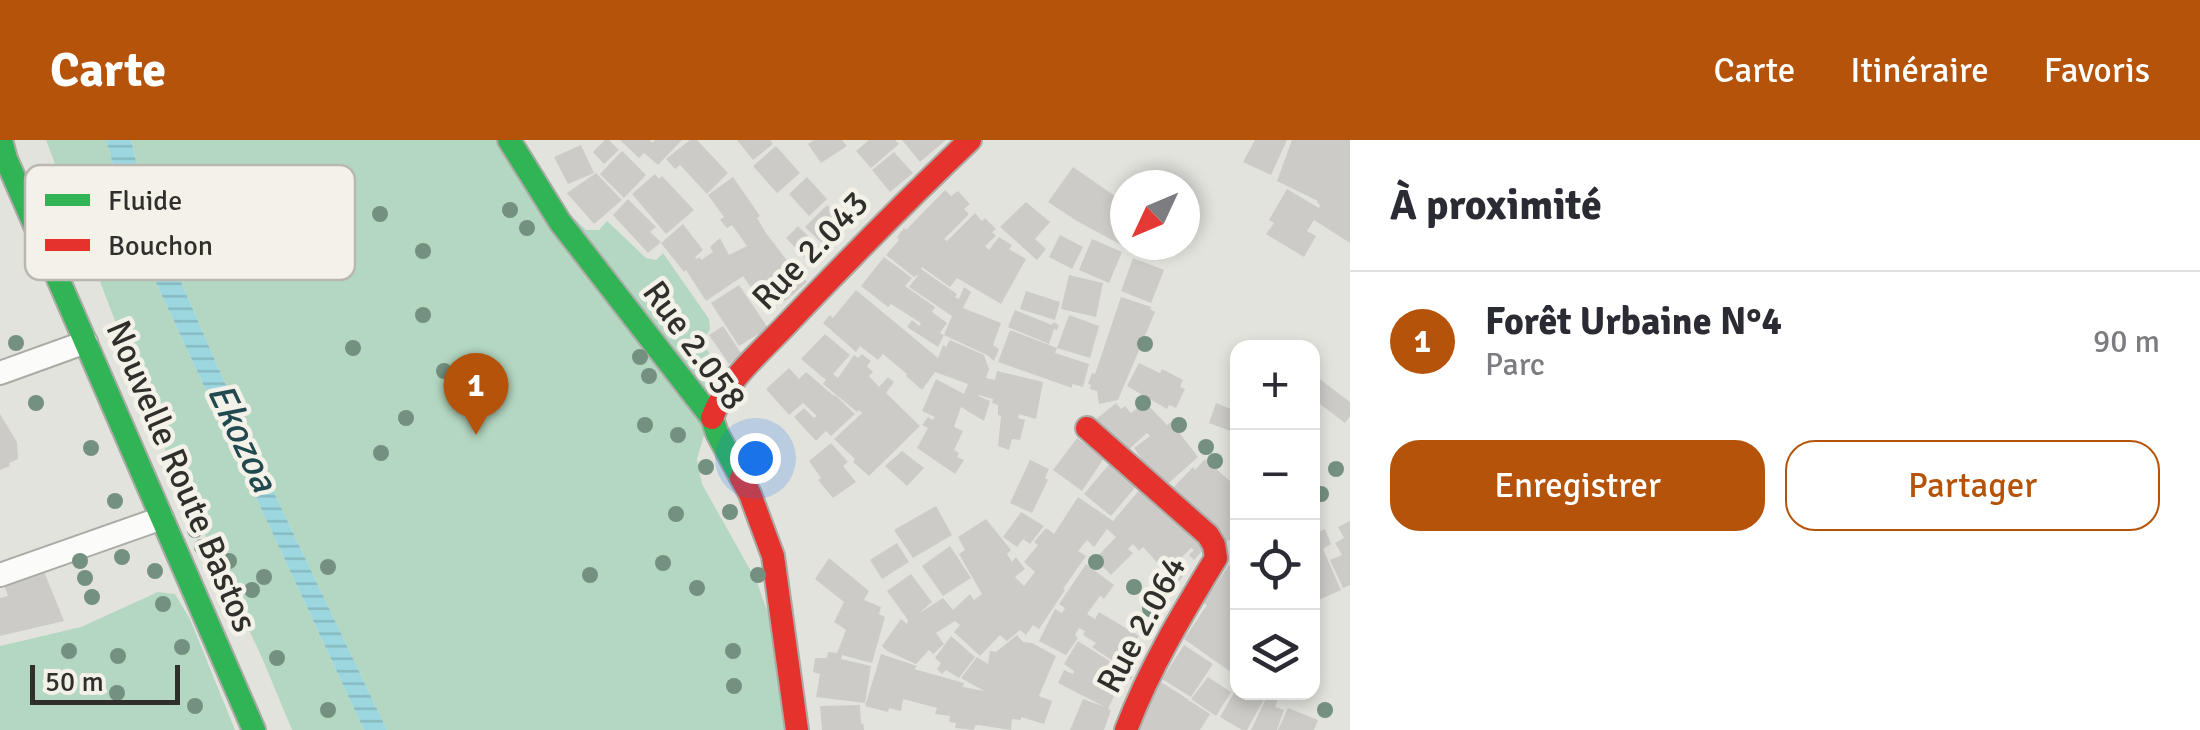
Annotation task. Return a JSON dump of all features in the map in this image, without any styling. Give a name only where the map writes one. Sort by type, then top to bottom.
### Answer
[{"type":"street","name":"Rue 2.058","points":[[509,140],[560,222],[712,418],[716,433],[750,494],[773,556],[796,730]]},
{"type":"street","name":"Rue 2.043","points":[[712,418],[720,399],[751,363],[889,217],[970,140]]},
{"type":"street","name":"Nouvelle Route Bastos","points":[[2,153],[25,205]]},
{"type":"street","name":"Nouvelle Route Bastos","points":[[58,280],[254,730]]},
{"type":"street","points":[[0,373],[86,342]]},
{"type":"street","name":"Rue 2.064","points":[[1087,428],[1208,534],[1216,558],[1141,690],[1126,730]]},
{"type":"street","points":[[0,575],[162,518]]},
{"type":"green space","points":[[46,140],[106,140],[113,165],[56,165]]},
{"type":"green space","points":[[131,140],[521,140],[552,197],[586,230],[599,230],[607,221],[646,258],[656,260],[663,253],[709,319],[710,329],[702,343],[727,378],[711,412],[697,459],[702,484],[757,582],[771,622],[796,730],[387,730],[258,459],[180,280],[355,280],[355,165],[137,165]]},
{"type":"green space","points":[[99,280],[155,280],[364,730],[292,730],[159,436]]},
{"type":"green space","points":[[158,592],[175,594],[190,619],[235,730],[0,730],[0,646],[81,627]]},
{"type":"water","points":[[106,140],[131,140],[137,165],[113,165]]},
{"type":"water","name":"Ekozoa","points":[[155,280],[180,280],[258,459],[387,730],[364,730]]},
{"type":"building","points":[[605,140],[619,150],[604,164],[593,152]]},
{"type":"building","points":[[620,140],[682,140],[658,165],[644,153],[639,158]]},
{"type":"building","points":[[690,140],[697,140],[728,173],[707,194],[680,165],[675,169],[666,159]]},
{"type":"building","points":[[737,140],[770,140],[773,144],[753,160]]},
{"type":"building","points":[[814,140],[842,140],[847,146],[821,163],[808,144]]},
{"type":"building","points":[[869,140],[895,140],[899,144],[871,168],[856,151]]},
{"type":"building","points":[[902,140],[946,140],[920,162]]},
{"type":"building","points":[[1255,140],[1287,140],[1271,175],[1243,162]]},
{"type":"building","points":[[1292,140],[1350,140],[1350,243],[1314,220],[1307,231],[1316,236],[1304,257],[1266,234],[1274,223],[1269,220],[1287,189],[1319,208],[1320,205],[1277,181]]},
{"type":"building","points":[[581,145],[594,173],[568,184],[554,157]]},
{"type":"building","points":[[776,146],[800,173],[777,193],[753,166]]},
{"type":"building","points":[[622,151],[646,175],[624,198],[600,174]]},
{"type":"building","points":[[894,152],[913,173],[890,192],[872,170]]},
{"type":"building","points":[[1073,167],[1110,193],[1110,239],[1077,221],[1048,202]]},
{"type":"building","points":[[596,173],[622,200],[594,224],[567,193]]},
{"type":"building","points":[[655,174],[659,179],[662,176],[694,210],[666,234],[632,194]]},
{"type":"building","points":[[733,177],[760,216],[757,218],[766,233],[807,282],[767,311],[743,276],[706,301],[686,270],[661,243],[683,224],[703,250],[697,259],[713,252],[710,247],[720,238],[729,255],[747,246],[732,225],[727,228],[720,220],[724,217],[708,195]]},
{"type":"building","points":[[807,177],[827,199],[809,216],[789,194]]},
{"type":"building","points":[[945,190],[951,196],[958,191],[970,204],[964,209],[969,214],[944,239],[947,241],[975,213],[996,229],[992,232],[996,236],[985,246],[989,250],[999,237],[1026,259],[1001,304],[957,278],[950,287],[922,267],[957,294],[955,297],[959,299],[964,287],[971,292],[963,308],[1001,323],[993,345],[999,349],[994,361],[944,335],[952,316],[909,287],[919,274],[914,277],[886,255],[904,228]]},
{"type":"building","points":[[628,199],[656,227],[650,232],[661,242],[648,253],[613,215]]},
{"type":"building","points":[[1026,202],[1050,222],[1035,239],[1046,249],[1037,260],[1000,227]]},
{"type":"building","points":[[827,205],[847,225],[826,247],[805,227]]},
{"type":"building","points":[[798,226],[826,254],[813,266],[786,238]]},
{"type":"building","points":[[1060,235],[1083,247],[1072,269],[1049,257]]},
{"type":"building","points":[[1092,239],[1110,247],[1110,260],[1119,260],[1109,283],[1079,270]]},
{"type":"building","points":[[884,257],[912,278],[905,286],[935,307],[932,312],[947,323],[940,333],[944,335],[938,347],[907,327],[912,320],[919,326],[921,323],[891,304],[888,307],[861,286]]},
{"type":"building","points":[[1132,260],[1164,270],[1151,303],[1121,291]]},
{"type":"building","points":[[1069,275],[1103,283],[1096,317],[1061,309]]},
{"type":"building","points":[[739,285],[768,328],[739,346],[711,303]]},
{"type":"building","points":[[856,290],[938,358],[943,345],[946,347],[950,340],[984,355],[989,369],[986,378],[995,380],[997,371],[1043,382],[1036,419],[1019,414],[1018,418],[1025,420],[1020,440],[1012,439],[1009,450],[998,446],[998,405],[979,395],[990,401],[984,421],[961,407],[954,427],[963,431],[954,450],[964,460],[955,474],[917,448],[928,428],[922,425],[928,417],[935,417],[922,411],[936,379],[964,394],[968,384],[935,372],[922,390],[883,354],[878,360],[860,346],[856,352],[823,323],[830,315],[833,318]]},
{"type":"building","points":[[1026,291],[1060,302],[1055,320],[1020,309]]},
{"type":"building","points":[[1121,297],[1155,312],[1118,400],[1099,404],[1097,391],[1088,384]]},
{"type":"building","points":[[1015,310],[1059,325],[1049,344],[1008,327]]},
{"type":"building","points":[[1069,315],[1099,326],[1090,358],[1057,348]]},
{"type":"building","points":[[723,326],[743,356],[729,364],[709,335]]},
{"type":"building","points":[[1010,330],[1057,348],[1055,353],[1089,364],[1083,387],[1072,384],[1072,388],[998,362]]},
{"type":"building","points":[[825,334],[850,355],[833,374],[838,378],[854,355],[858,358],[862,354],[871,361],[867,366],[873,372],[869,376],[879,387],[888,377],[894,382],[886,393],[920,426],[869,476],[834,439],[862,413],[823,384],[826,380],[801,359]]},
{"type":"building","points":[[1139,363],[1183,380],[1180,387],[1185,389],[1176,408],[1169,405],[1167,409],[1127,386]]},
{"type":"building","points":[[789,368],[799,379],[806,372],[855,414],[831,436],[826,431],[816,441],[794,417],[804,408],[814,418],[817,416],[803,403],[789,415],[766,389]]},
{"type":"building","points":[[1320,379],[1350,402],[1350,416],[1345,423],[1320,404]]},
{"type":"building","points":[[1145,402],[1167,425],[1171,422],[1198,457],[1162,489],[1134,448],[1150,436],[1147,433],[1128,450],[1095,420],[1116,403],[1131,413]]},
{"type":"building","points":[[1216,403],[1230,409],[1230,431],[1209,423]]},
{"type":"building","points":[[0,414],[17,442],[18,459],[0,470]]},
{"type":"building","points":[[1077,438],[1104,458],[1082,491],[1053,470]]},
{"type":"building","points":[[831,443],[848,462],[843,466],[856,482],[833,498],[809,461]]},
{"type":"building","points":[[902,451],[924,468],[907,486],[885,466]]},
{"type":"building","points":[[1205,459],[1230,481],[1230,541],[1226,542],[1171,490],[1193,467],[1195,470]]},
{"type":"building","points":[[1030,460],[1049,469],[1045,478],[1048,480],[1032,513],[1010,503]]},
{"type":"building","points":[[1111,462],[1138,484],[1111,516],[1084,494]]},
{"type":"building","points":[[1142,487],[1205,548],[1194,560],[1189,555],[1194,550],[1191,548],[1179,560],[1182,563],[1177,569],[1184,575],[1177,584],[1143,547],[1139,551],[1133,544],[1128,549],[1133,553],[1111,575],[1095,559],[1116,537],[1107,529],[1094,547],[1087,540],[1078,551],[1086,556],[1039,629],[1033,625],[1026,635],[1020,630],[1007,641],[1000,635],[980,656],[954,632],[960,625],[955,621],[936,633],[944,644],[933,654],[929,650],[916,664],[882,646],[901,619],[907,624],[908,620],[887,591],[911,574],[932,602],[918,614],[943,598],[953,610],[970,594],[974,600],[982,594],[959,554],[965,550],[958,537],[986,519],[1011,550],[1007,554],[1012,562],[1016,557],[1025,569],[1015,577],[1024,586],[1035,572],[1024,562],[1038,545],[1034,542],[1046,528],[1054,534],[1078,497],[1113,521]]},
{"type":"building","points":[[936,506],[952,535],[913,558],[894,530]]},
{"type":"building","points":[[1021,512],[1044,526],[1030,544],[1023,539],[1017,547],[1003,537]]},
{"type":"building","points":[[1350,521],[1350,585],[1343,588],[1330,560],[1342,555],[1335,543],[1344,538],[1338,527]]},
{"type":"building","points":[[1325,529],[1331,544],[1323,549],[1341,590],[1320,599],[1320,531]]},
{"type":"building","points":[[897,543],[909,562],[882,579],[870,560]]},
{"type":"building","points":[[950,546],[971,578],[943,596],[922,566]]},
{"type":"building","points":[[829,558],[869,591],[864,600],[881,607],[879,614],[885,617],[872,663],[842,655],[841,659],[871,666],[865,703],[816,697],[820,674],[813,672],[815,658],[837,653],[846,630],[834,622],[844,602],[815,579]]},
{"type":"building","points":[[1086,564],[1114,585],[1087,614],[1095,619],[1099,612],[1139,636],[1119,665],[1092,647],[1096,643],[1079,628],[1075,635],[1078,638],[1066,655],[1039,641],[1055,609],[1062,613],[1065,608],[1059,604]]},
{"type":"building","points":[[1230,566],[1230,671],[1184,639],[1207,605],[1203,603]]},
{"type":"building","points":[[43,569],[64,621],[0,636],[0,598],[8,596],[4,585]]},
{"type":"building","points":[[1017,635],[1023,642],[1056,656],[1039,696],[1052,701],[1044,724],[1021,717],[1012,719],[1011,730],[978,725],[974,730],[955,728],[956,723],[949,722],[950,716],[935,714],[937,708],[903,699],[901,711],[865,706],[881,654],[917,666],[914,669],[964,683],[963,687],[984,691],[961,678],[977,657],[988,664],[990,651],[996,652]]},
{"type":"building","points":[[951,636],[975,657],[959,678],[937,669],[941,663],[935,658]]},
{"type":"building","points":[[1078,641],[1133,676],[1127,685],[1112,677],[1104,690],[1114,696],[1104,730],[1070,730],[1083,699],[1105,707],[1058,683],[1064,670],[1073,674],[1064,664]]},
{"type":"building","points":[[1184,645],[1213,664],[1191,697],[1162,679]]},
{"type":"building","points":[[1208,677],[1230,691],[1216,716],[1191,699]]},
{"type":"building","points":[[1161,682],[1210,714],[1200,730],[1137,730]]},
{"type":"building","points":[[1230,700],[1264,700],[1247,730],[1220,717]]},
{"type":"building","points":[[1265,700],[1278,700],[1275,707],[1284,710],[1277,730],[1251,730]]},
{"type":"building","points":[[860,705],[864,730],[822,730],[820,706]]},
{"type":"building","points":[[1288,708],[1318,720],[1314,730],[1278,730]]},
{"type":"traffic: fast","points":[[1,140],[25,203]]},
{"type":"traffic: fast","points":[[509,140],[560,222],[712,418],[741,478]]},
{"type":"traffic: fast","points":[[59,280],[254,730]]},
{"type":"traffic: jam","points":[[712,418],[726,391],[746,367],[970,140]]},
{"type":"traffic: jam","points":[[1087,428],[1208,535],[1216,558],[1156,664],[1126,730]]},
{"type":"traffic: jam","points":[[741,478],[773,556],[797,730]]},
{"type":"place","name":"Forêt Urbaine N°4","points":[[476,435]]}]
